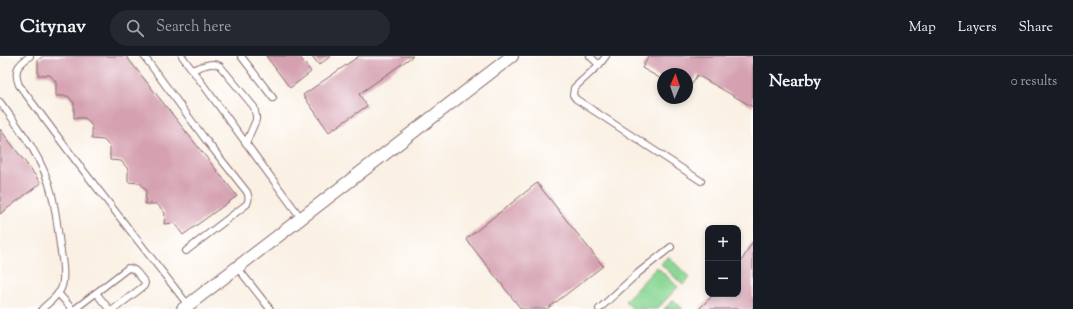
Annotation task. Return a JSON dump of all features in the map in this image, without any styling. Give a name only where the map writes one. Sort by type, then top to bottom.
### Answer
[{"type":"street","points":[[185,307],[512,56]]},
{"type":"lane","points":[[30,56],[21,63],[17,69],[16,77],[19,85],[185,307]]},
{"type":"lane","points":[[144,56],[205,139],[247,192],[249,197],[247,204],[186,251]]},
{"type":"lane","points":[[182,56],[301,218]]},
{"type":"lane","points":[[241,56],[272,98]]},
{"type":"lane","points":[[590,56],[599,65]]},
{"type":"lane","points":[[606,56],[599,65],[574,88],[573,96],[701,181]]},
{"type":"lane","points":[[192,70],[211,64],[217,64],[254,107],[256,111],[256,120],[246,143]]},
{"type":"lane","points":[[0,102],[22,131],[43,167],[52,194],[62,262],[63,281],[58,293],[42,309]]},
{"type":"lane","points":[[599,309],[638,273],[670,248]]},
{"type":"lane","points":[[75,309],[128,268],[135,270],[144,281],[144,286],[114,309]]},
{"type":"lane","points":[[237,268],[270,309]]},
{"type":"lane","points":[[58,293],[72,309]]},
{"type":"lane","points":[[96,293],[109,309]]},
{"type":"green space","points":[[668,256],[690,278],[683,285],[661,264]]},
{"type":"green space","points":[[657,267],[678,287],[657,309],[633,309],[625,301]]},
{"type":"green space","points":[[674,300],[683,309],[664,309]]},
{"type":"building","points":[[43,56],[126,56],[237,196],[183,235],[174,223],[164,224],[165,213],[157,204],[145,204],[146,190],[140,183],[128,182],[128,169],[121,161],[110,160],[110,147],[104,140],[92,139],[92,126],[85,118],[74,118],[74,103],[68,96],[56,96],[56,82],[50,75],[38,75],[38,60]]},
{"type":"building","points":[[266,56],[299,56],[311,72],[290,88]]},
{"type":"building","points":[[312,56],[331,56],[319,65]]},
{"type":"building","points":[[359,56],[413,56],[359,94],[367,106],[329,132],[303,95]]},
{"type":"building","points":[[649,56],[753,56],[753,107],[697,75],[693,82],[693,68],[657,68],[657,77],[642,68]]},
{"type":"building","points":[[0,129],[41,183],[0,214]]},
{"type":"building","points":[[537,183],[603,266],[547,309],[521,309],[466,239]]},
{"type":"building","points":[[753,241],[753,309],[699,309],[711,297],[741,297],[741,262]]}]
